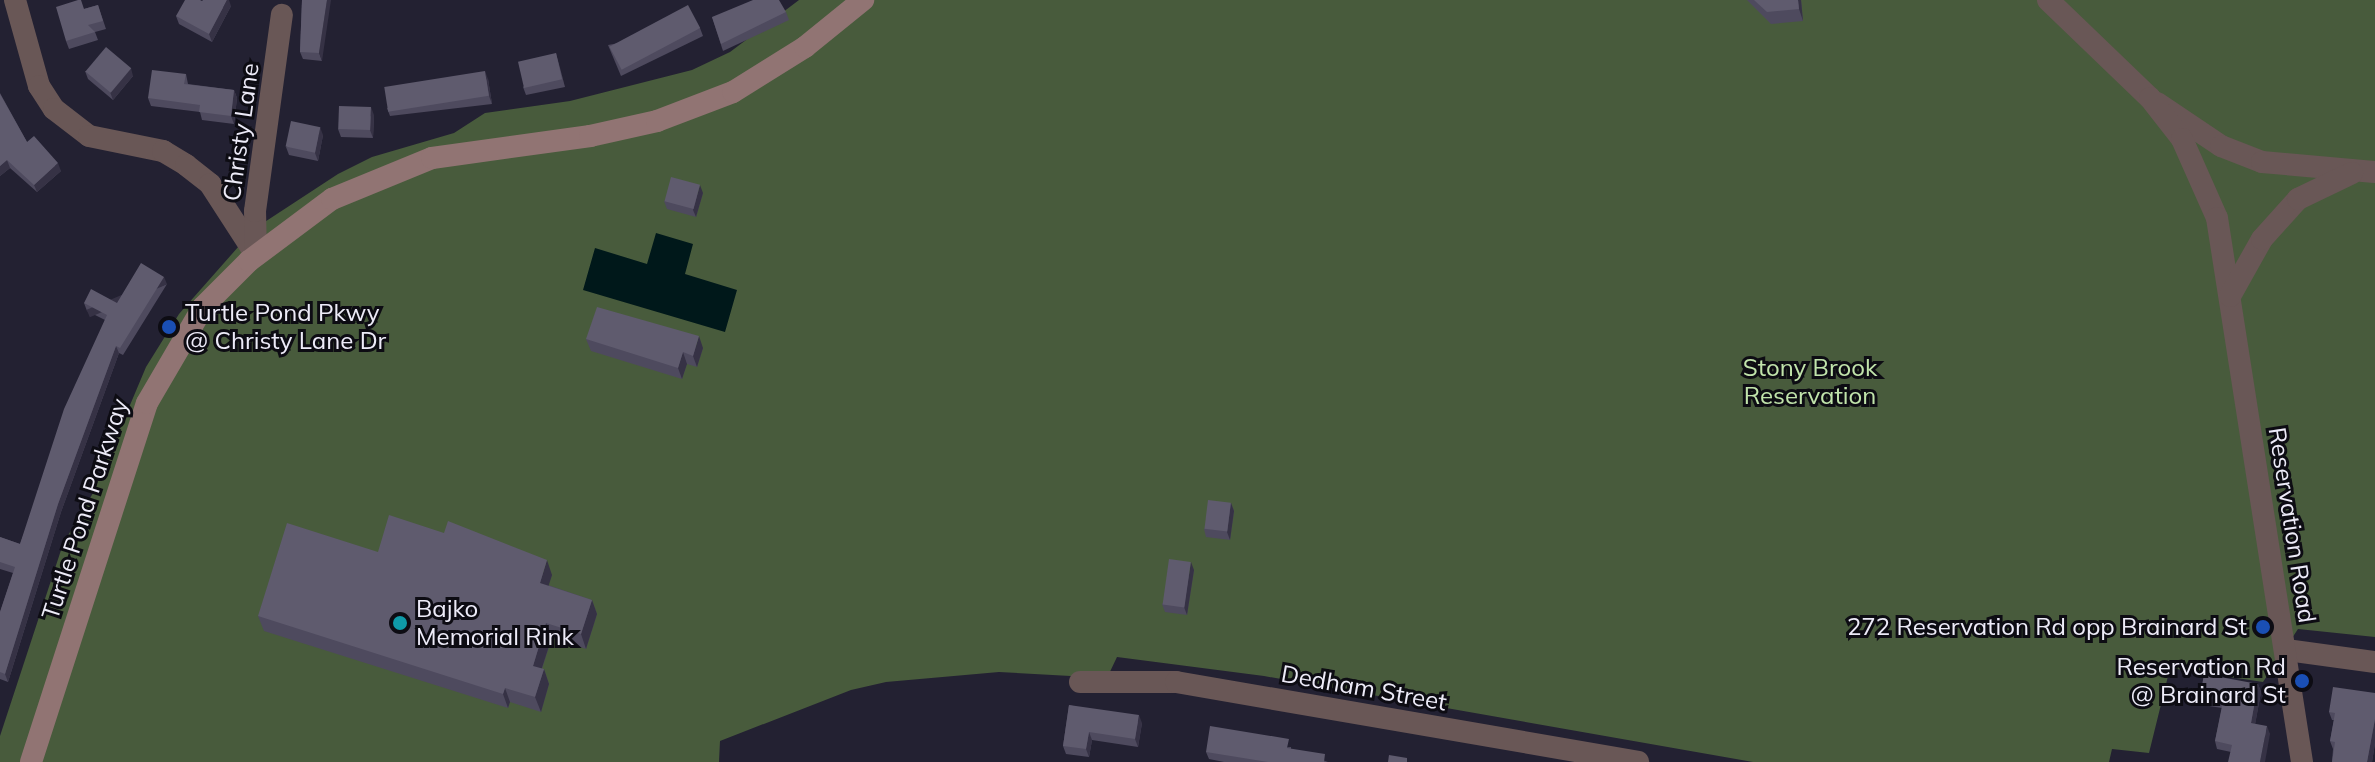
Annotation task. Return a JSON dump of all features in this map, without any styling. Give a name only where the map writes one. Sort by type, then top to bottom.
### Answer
[{"type":"main road","name":"Turtle Pond Parkway","points":[[31,762],[147,403],[203,307],[256,255],[332,199],[432,158],[590,136],[657,121],[733,92],[805,47],[863,0]]},
{"type":"street","points":[[15,0],[39,86],[54,109],[89,136],[163,151],[186,165],[210,184],[256,255]]},
{"type":"street","points":[[2048,0],[2150,98],[2221,146],[2262,162],[2364,172]]},
{"type":"street","name":"Christy Lane","points":[[256,255],[255,211],[282,15]]},
{"type":"street","name":"Reservation Road","points":[[2150,98],[2197,166],[2217,218],[2302,762]]},
{"type":"street","points":[[2230,296],[2262,239],[2298,199],[2364,172]]},
{"type":"street","points":[[2286,650],[2375,662]]},
{"type":"street","name":"Dedham Street","points":[[1080,682],[1176,682],[1638,762]]},
{"type":"green space","name":"Stony Brook Reservation","points":[[799,0],[2375,0],[2375,637],[2298,629],[2263,682],[2170,668],[2149,753],[2112,749],[2109,762],[1753,762],[1264,676],[1117,657],[1107,678],[999,672],[886,682],[851,690],[720,741],[719,762],[0,762],[0,736],[63,544],[93,493],[146,367],[179,314],[254,229],[338,174],[372,157],[454,133],[485,113],[570,101],[692,70],[730,52]]},
{"type":"shaded area","points":[[656,233],[693,244],[685,274],[737,290],[725,332],[583,290],[595,248],[647,264]]},
{"type":"building","points":[[81,0],[84,9],[98,5],[103,21],[88,25],[95,32],[66,41],[56,7]]},
{"type":"building","points":[[185,0],[227,0],[209,34],[176,16]]},
{"type":"building","points":[[302,0],[327,0],[319,53],[300,52]]},
{"type":"building","points":[[753,0],[779,0],[786,12],[721,44],[712,17]]},
{"type":"building","points":[[1754,0],[1798,0],[1799,9],[1767,12]]},
{"type":"building","points":[[688,5],[700,28],[622,70],[609,47]]},
{"type":"building","points":[[106,47],[131,68],[111,93],[85,72]]},
{"type":"building","points":[[556,53],[562,79],[524,88],[518,62]]},
{"type":"building","points":[[152,70],[186,74],[184,84],[234,90],[231,116],[199,112],[200,105],[148,98]]},
{"type":"building","points":[[485,71],[489,96],[388,112],[384,87]]},
{"type":"building","points":[[0,94],[27,142],[34,136],[58,163],[34,185],[7,160],[0,166]]},
{"type":"building","points":[[339,106],[371,107],[370,130],[338,129]]},
{"type":"building","points":[[291,121],[320,127],[315,153],[286,146]]},
{"type":"building","points":[[671,177],[700,185],[694,209],[665,201]]},
{"type":"building","points":[[141,263],[164,277],[120,348],[116,346],[58,504],[5,674],[0,672],[0,612],[15,567],[0,562],[0,537],[20,544],[64,409],[107,315],[84,303],[91,289],[117,303]]},
{"type":"building","points":[[597,307],[699,336],[693,356],[683,352],[678,368],[586,339]]},
{"type":"building","points":[[1208,500],[1231,503],[1227,532],[1204,529]]},
{"type":"building","name":"Bajko Memorial Rink","points":[[389,515],[444,533],[448,521],[547,560],[540,583],[592,600],[581,634],[546,623],[533,666],[544,669],[535,697],[505,688],[503,694],[258,616],[287,523],[378,552]]},
{"type":"building","points":[[1169,559],[1191,562],[1184,608],[1163,605]]},
{"type":"building","points":[[2204,674],[2258,684],[2251,723],[2267,726],[2260,762],[2228,762],[2232,745],[2215,741],[2223,701],[2200,697]]},
{"type":"building","points":[[2333,687],[2375,693],[2375,719],[2367,762],[2332,762],[2335,742],[2330,741],[2335,713],[2329,712]]},
{"type":"building","points":[[1069,705],[1139,715],[1135,739],[1089,732],[1086,749],[1063,746]]},
{"type":"building","points":[[1210,726],[1289,739],[1287,748],[1325,754],[1324,762],[1268,762],[1206,752]]},
{"type":"building","points":[[1389,755],[1407,758],[1407,762],[1388,762]]},
{"type":"place","name":"Turtle Pond Pkwy @ Christy Lane Dr","points":[[169,327]]},
{"type":"place","name":"Bajko Memorial Rink","points":[[400,623]]},
{"type":"place","name":"272 Reservation Rd opp Brainard St","points":[[2263,627]]},
{"type":"place","name":"Reservation Rd @ Brainard St","points":[[2302,681]]}]
